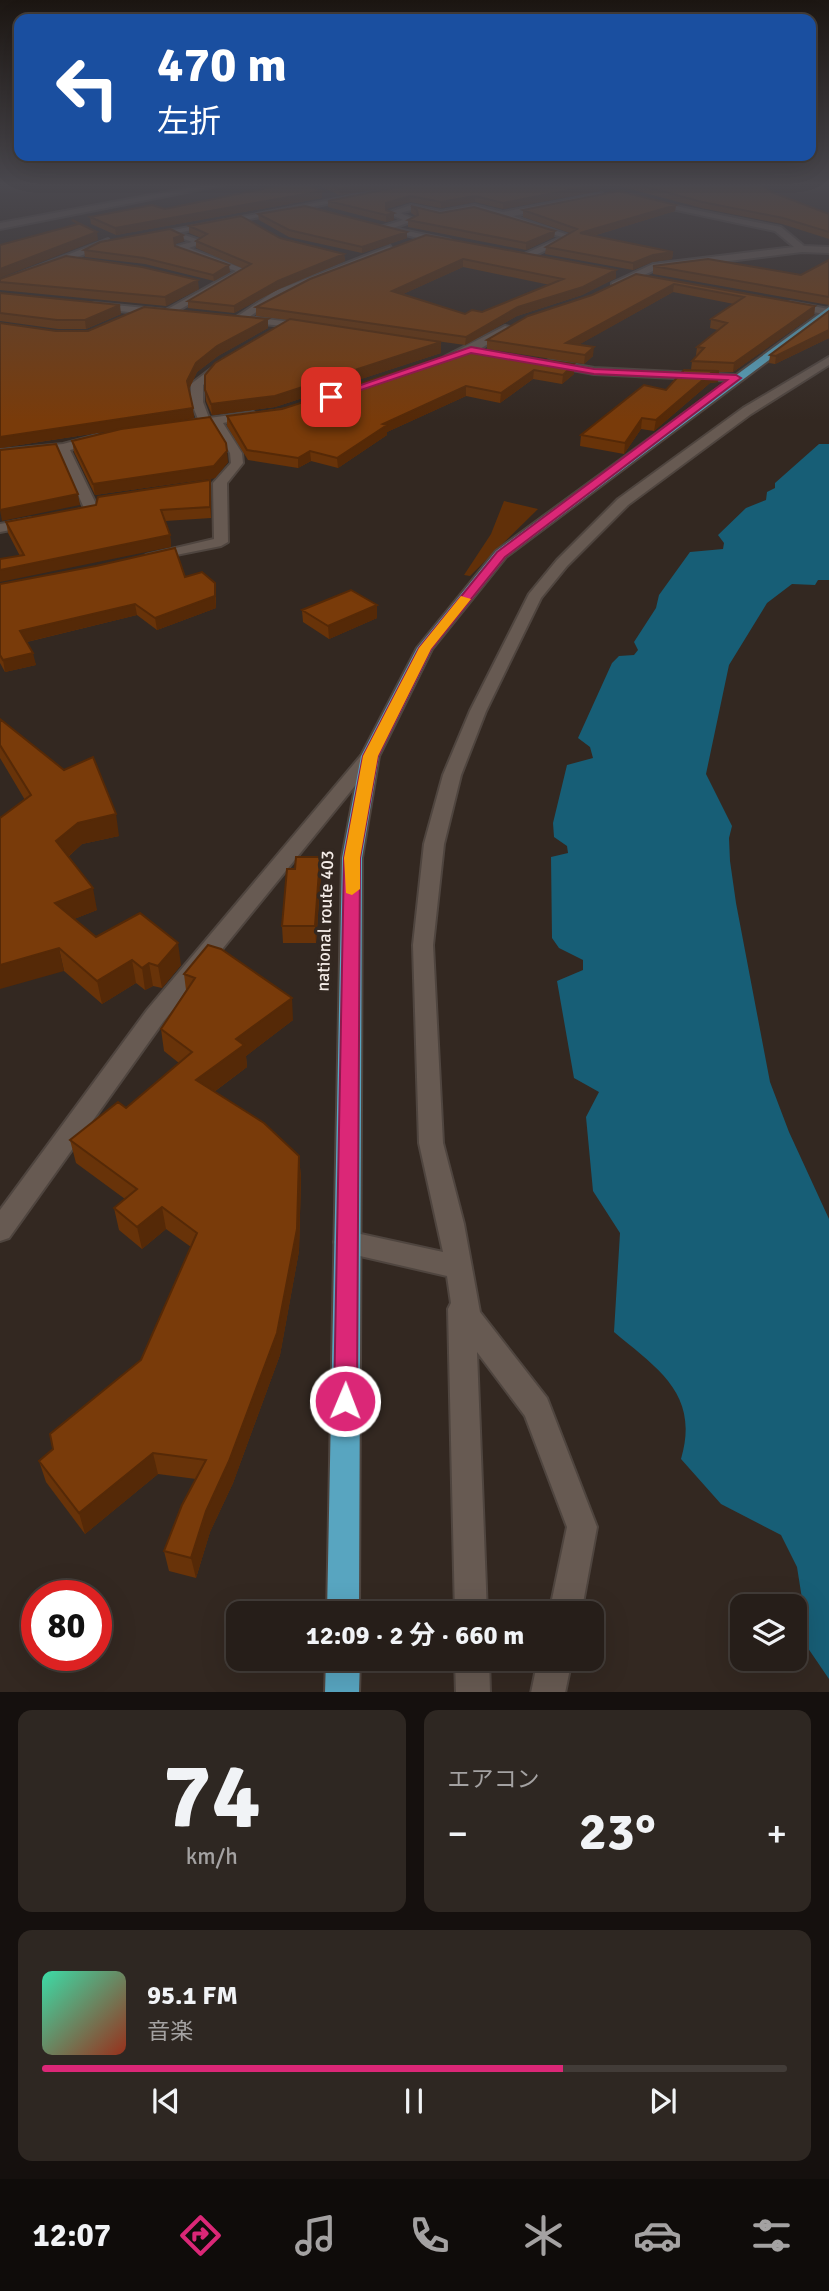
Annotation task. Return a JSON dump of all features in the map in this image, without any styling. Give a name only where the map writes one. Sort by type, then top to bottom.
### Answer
[{"type":"highway","name":"national route 403","points":[[343,1601],[352,858],[370,756],[425,648],[501,554],[828,311]]},
{"type":"highway","points":[[342,1692],[343,1671]]},
{"type":"street","points":[[0,284],[56,262]]},
{"type":"street","points":[[84,262],[91,263]]},
{"type":"street","points":[[168,313],[244,271],[219,262]]},
{"type":"street","points":[[233,318],[278,293],[354,262]]},
{"type":"street","points":[[609,288],[653,267],[695,262]]},
{"type":"street","points":[[618,274],[658,281]]},
{"type":"street","points":[[203,284],[215,287]]},
{"type":"street","points":[[772,301],[828,311]]},
{"type":"street","points":[[81,305],[192,314]]},
{"type":"street","points":[[122,320],[142,310]]},
{"type":"street","points":[[233,318],[314,328]]},
{"type":"street","points":[[434,362],[471,350],[522,320]]},
{"type":"street","points":[[265,338],[288,324]]},
{"type":"street","points":[[445,346],[485,352]]},
{"type":"street","points":[[134,562],[221,541],[214,484],[237,463],[236,453],[197,402],[197,384],[210,370],[231,358]]},
{"type":"street","points":[[568,1601],[582,1527],[537,1408],[467,1317],[431,1143],[423,945],[434,844],[452,775],[467,737],[534,597],[562,564],[640,489],[747,411],[829,360]]},
{"type":"street","points":[[540,362],[594,371],[736,378]]},
{"type":"street","points":[[177,425],[265,414]]},
{"type":"street","points":[[0,454],[63,448],[110,436]]},
{"type":"street","points":[[0,528],[92,510],[97,502],[63,448]]},
{"type":"street","points":[[0,1230],[155,1016],[370,756]]},
{"type":"street","points":[[347,1242],[460,1275]]},
{"type":"street","points":[[460,1275],[471,1601]]},
{"type":"street","points":[[472,1671],[473,1692]]},
{"type":"street","points":[[548,1692],[552,1671]]},
{"type":"shaded area","points":[[504,501],[538,509],[470,576],[464,575],[491,534]]},
{"type":"water","points":[[819,444],[829,444],[829,580],[818,580],[815,585],[792,584],[767,603],[729,665],[706,774],[732,826],[729,838],[730,861],[736,903],[770,1082],[789,1132],[829,1219],[829,1679],[807,1647],[807,1594],[801,1594],[797,1567],[781,1535],[721,1504],[681,1459],[685,1417],[680,1400],[660,1371],[614,1332],[620,1233],[593,1191],[586,1117],[599,1092],[574,1078],[557,981],[583,970],[583,960],[559,948],[552,938],[551,857],[568,853],[567,846],[554,837],[553,823],[567,765],[593,758],[590,747],[578,738],[612,663],[619,656],[634,655],[638,650],[634,642],[656,608],[659,595],[690,552],[723,549],[724,543],[718,535],[746,508],[766,500],[767,492],[775,488],[775,483]]},
{"type":"building","points":[[0,262],[18,262],[0,269]]},
{"type":"building","points":[[49,262],[107,262],[198,280],[165,297],[0,282],[0,279]]},
{"type":"building","points":[[160,262],[220,262],[229,265],[213,275]]},
{"type":"building","points":[[246,262],[325,262],[278,281],[234,306],[188,301],[251,264]]},
{"type":"building","points":[[355,262],[456,262],[392,291],[465,314],[472,310],[482,312],[563,279],[478,262],[572,262],[616,270],[583,287],[518,307],[466,337],[256,307],[310,279]]},
{"type":"building","points":[[685,262],[725,262],[801,275],[829,262],[829,297],[653,266]]},
{"type":"building","points":[[636,274],[815,306],[734,363],[692,361],[704,348],[697,347],[727,323],[711,319],[744,297],[674,284],[566,343],[594,347],[585,355],[487,340],[528,316],[592,295]]},
{"type":"building","points":[[0,293],[120,305],[85,320],[57,320],[0,313]]},
{"type":"building","points":[[144,307],[268,319],[217,346],[196,363],[187,381],[193,408],[0,437],[0,323],[56,331],[88,331]]},
{"type":"building","points":[[829,311],[829,330],[776,356],[770,355]]},
{"type":"building","points":[[290,319],[441,342],[275,396],[211,404],[205,390],[205,375],[215,363]]},
{"type":"building","points":[[467,349],[574,364],[563,375],[534,370],[501,393],[466,386],[383,424],[387,425],[337,458],[310,451],[298,458],[247,450],[227,416],[282,409]]},
{"type":"building","points":[[684,370],[719,371],[711,373],[656,420],[642,418],[625,443],[581,435],[644,385],[666,390]]},
{"type":"building","points":[[210,417],[226,443],[227,451],[214,466],[93,484],[72,441],[121,429]]},
{"type":"building","points":[[56,444],[78,494],[0,510],[0,450]]},
{"type":"building","points":[[210,480],[210,507],[161,510],[170,535],[0,570],[0,559],[24,555],[6,522],[96,505],[98,497]]},
{"type":"building","points":[[175,548],[185,577],[202,572],[215,583],[215,596],[155,618],[135,604],[20,631],[33,653],[3,660],[0,655],[0,584]]},
{"type":"building","points":[[351,590],[377,605],[328,626],[302,610]]},
{"type":"building","points":[[0,719],[64,770],[93,757],[116,814],[78,823],[56,841],[93,888],[55,903],[96,937],[140,913],[178,943],[158,966],[149,963],[142,968],[132,960],[97,981],[59,948],[0,965],[0,818],[31,795],[0,745]]},
{"type":"building","points":[[296,857],[320,857],[315,926],[282,926],[287,869],[295,869]]},
{"type":"building","points":[[208,945],[221,949],[292,998],[236,1039],[244,1045],[196,1080],[264,1123],[299,1156],[297,1229],[277,1333],[229,1461],[206,1511],[191,1558],[164,1551],[182,1505],[206,1460],[153,1453],[79,1513],[39,1461],[53,1449],[50,1434],[141,1360],[197,1233],[162,1207],[137,1227],[114,1208],[137,1189],[70,1140],[118,1102],[126,1108],[192,1052],[161,1029],[195,978],[184,974]]},
{"type":"slow traffic","points":[[352,889],[352,858],[370,756],[425,648],[465,599]]},
{"type":"route","points":[[331,397],[471,350],[594,371],[736,378],[501,554],[425,648],[370,756],[352,858],[345,1401]]}]
